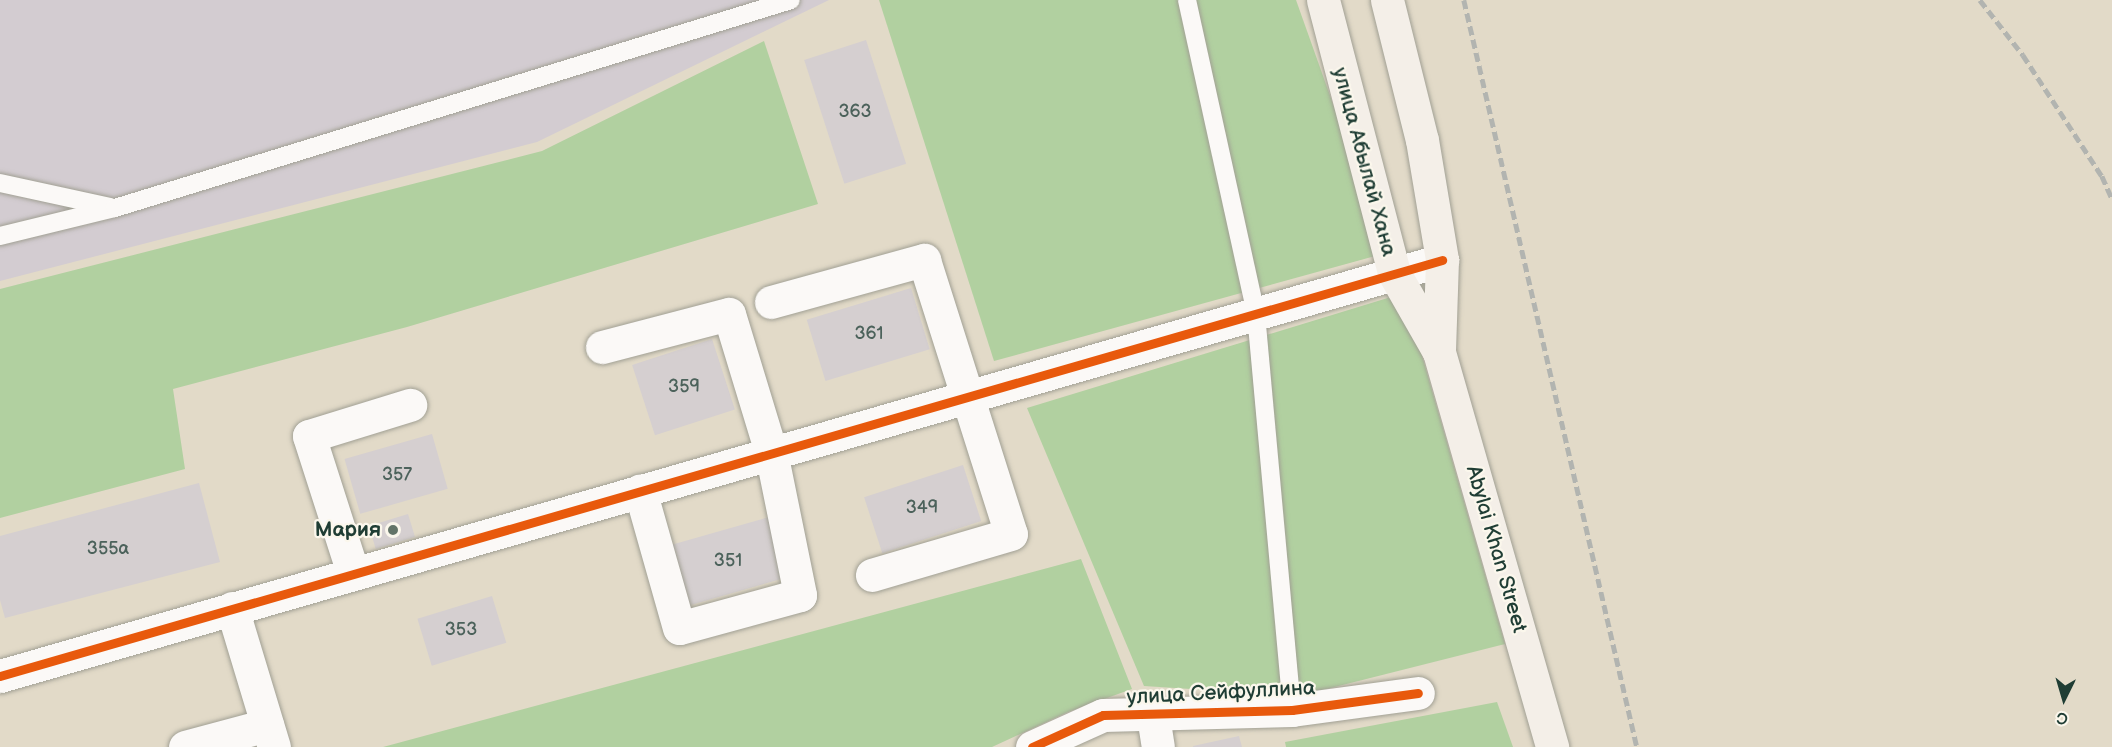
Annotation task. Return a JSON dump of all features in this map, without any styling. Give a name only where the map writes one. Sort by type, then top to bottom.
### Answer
[{"type":"main road","name":"улица Абылай Хана","points":[[1323,0],[1394,273],[1439,352]]},
{"type":"main road","points":[[1387,0],[1422,140],[1443,260],[1439,352]]},
{"type":"main road","name":"Abylai Khan Street","points":[[1439,352],[1552,747]]},
{"type":"street","points":[[771,302],[924,260],[1011,534],[872,575]]},
{"type":"street","points":[[0,676],[1443,260]]},
{"type":"street","points":[[602,347],[729,314],[771,452],[800,595],[679,628],[640,490]]},
{"type":"street","points":[[353,573],[309,436],[410,405]]},
{"type":"street","points":[[185,747],[270,736],[232,608]]},
{"type":"street","name":"улица Сейфуллина","points":[[1032,747],[1103,715],[1156,732],[1418,693]]},
{"type":"lane","points":[[0,236],[115,208],[791,0]]},
{"type":"lane","points":[[1186,0],[1256,314],[1292,710]]},
{"type":"lane","points":[[0,183],[115,208]]},
{"type":"shaded area","points":[[0,0],[829,0],[537,142],[0,281]]},
{"type":"green space","points":[[879,0],[1296,0],[1386,253],[994,361]]},
{"type":"green space","points":[[764,41],[818,204],[407,327],[173,389],[185,469],[0,518],[0,289],[542,151]]},
{"type":"green space","points":[[1404,293],[1505,644],[1299,696],[1144,686],[1027,408]]},
{"type":"green space","points":[[1081,559],[1132,689],[1068,712],[992,747],[383,747]]},
{"type":"green space","points":[[1497,702],[1513,747],[1286,747],[1285,742]]},
{"type":"building","points":[[866,40],[906,164],[844,184],[804,60]]},
{"type":"building","points":[[911,288],[930,349],[825,381],[807,320]]},
{"type":"building","points":[[712,339],[735,409],[655,435],[632,365]]},
{"type":"building","points":[[432,434],[448,489],[360,514],[345,459]]},
{"type":"building","points":[[963,465],[981,521],[882,553],[864,497]]},
{"type":"building","points":[[199,483],[220,562],[5,618],[0,600],[0,536]]},
{"type":"building","points":[[408,514],[415,537],[376,549],[369,526]]},
{"type":"building","points":[[769,517],[786,578],[688,606],[671,545]]},
{"type":"building","points":[[492,596],[506,643],[432,666],[417,619]]},
{"type":"building","points":[[1239,736],[1242,747],[1193,747],[1193,746]]},
{"type":"railway","points":[[1464,0],[1637,747]]},
{"type":"railway","points":[[1980,0],[2023,55],[2102,176],[2112,198]]},
{"type":"cycle path","points":[[0,676],[1442,260]]},
{"type":"cycle path","points":[[1032,747],[1103,715],[1292,710],[1418,693]]},
{"type":"place","name":"Мария","points":[[393,530]]}]
